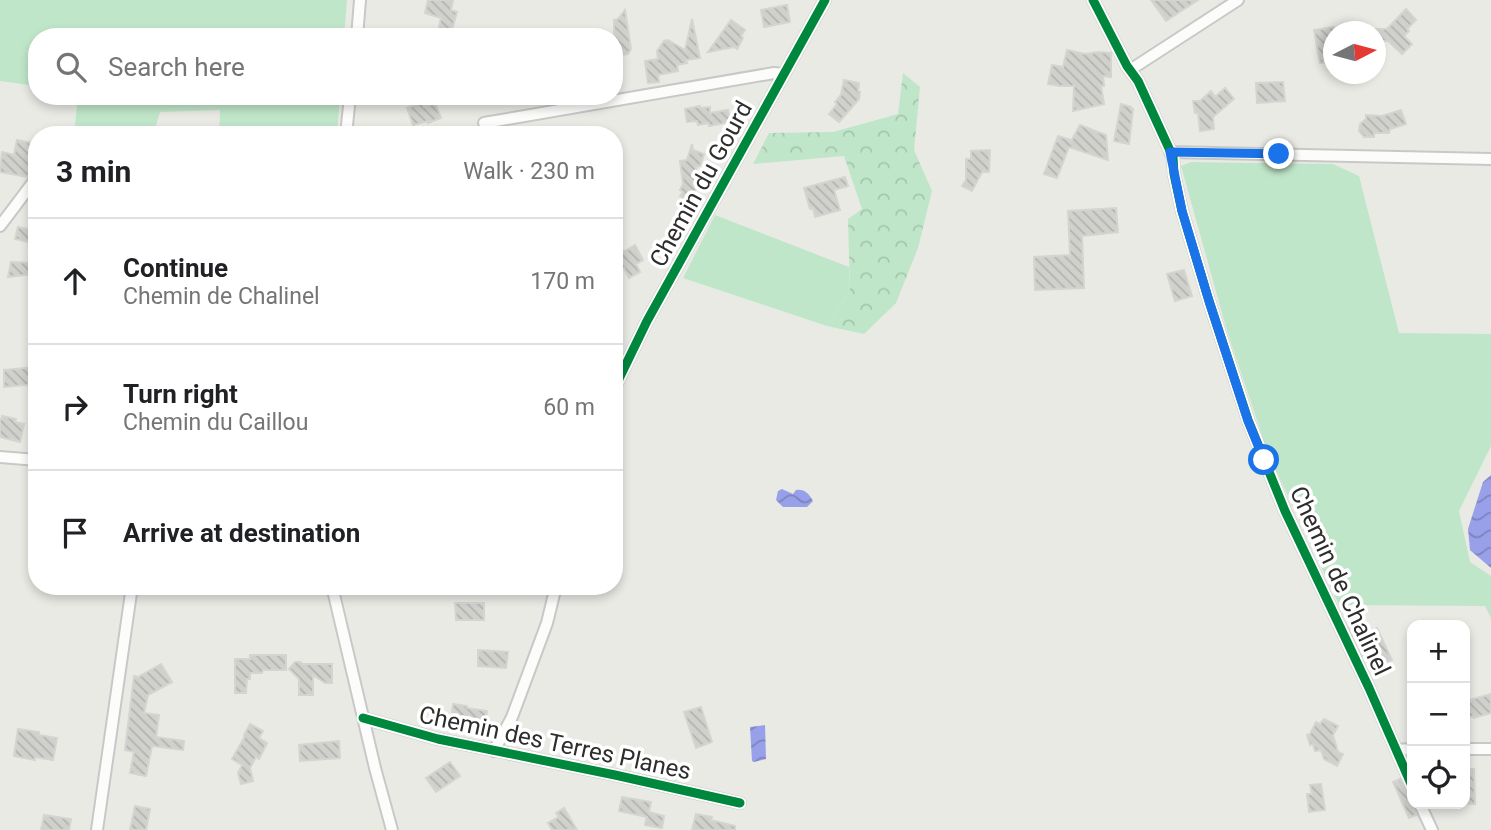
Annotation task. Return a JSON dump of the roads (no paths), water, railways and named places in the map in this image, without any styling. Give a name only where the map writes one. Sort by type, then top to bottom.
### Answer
[{"type":"street","points":[[358,28],[360,0]]},
{"type":"street","name":"Chemin du Gourd","points":[[623,370],[647,321],[825,0]]},
{"type":"street","name":"Chemin de Chalinel","points":[[1093,0],[1138,82],[1170,152],[1182,211],[1248,421],[1285,511],[1407,775]]},
{"type":"street","points":[[1130,71],[1238,0]]},
{"type":"street","points":[[623,99],[774,73],[783,74]]},
{"type":"street","points":[[347,126],[349,105]]},
{"type":"street","points":[[484,122],[585,105]]},
{"type":"street","points":[[1170,152],[1491,159]]},
{"type":"street","points":[[0,226],[28,189]]},
{"type":"street","points":[[0,457],[28,459]]},
{"type":"street","points":[[97,830],[131,595]]},
{"type":"street","points":[[334,595],[392,830]]},
{"type":"street","name":"Chemin des Terres Planes","points":[[494,751],[512,717],[547,623],[554,595]]},
{"type":"street","name":"Chemin des Terres Planes","points":[[363,718],[438,739],[740,803]]},
{"type":"street","points":[[1396,750],[1407,749]]},
{"type":"street","points":[[1470,749],[1491,749]]},
{"type":"street","points":[[1422,809],[1432,830]]},
{"type":"water","points":[[1491,475],[1491,568],[1470,550],[1468,529],[1483,482]]},
{"type":"water","points":[[782,489],[793,494],[796,490],[804,491],[813,501],[807,507],[783,507],[776,500],[778,491]]},
{"type":"water","points":[[765,725],[766,759],[754,762],[750,727]]}]
